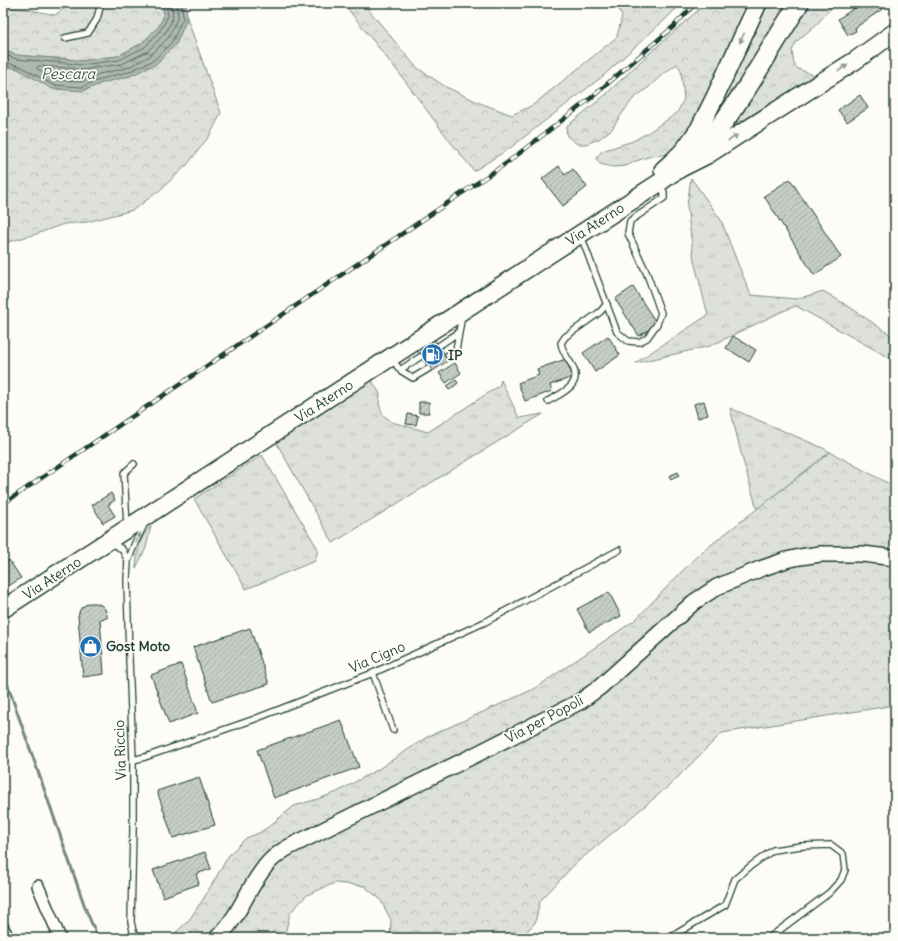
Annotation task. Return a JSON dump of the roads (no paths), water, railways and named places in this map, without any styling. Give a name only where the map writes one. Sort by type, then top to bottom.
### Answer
[{"type":"highway","points":[[675,171],[704,145],[725,120],[748,86],[799,3]]},
{"type":"main road","name":"Via Aterno","points":[[644,192],[650,182],[684,150],[700,129],[758,3]]},
{"type":"main road","name":"Via Aterno","points":[[3,609],[149,515],[396,364],[463,310],[659,183],[675,171],[707,155],[895,32]]},
{"type":"main road","name":"Via per Popoli","points":[[217,938],[230,924],[258,877],[269,862],[279,853],[304,839],[581,701],[600,687],[694,602],[717,587],[760,569],[800,557],[820,554],[863,554],[895,558]]},
{"type":"street","points":[[38,886],[60,938]]},
{"type":"street","points":[[3,928],[8,938]]},
{"type":"lane","points":[[65,38],[88,33],[97,19],[101,3]]},
{"type":"lane","points":[[581,234],[617,332],[628,340],[639,342],[647,338],[657,324],[661,313],[628,233],[630,221],[664,198],[664,192],[659,183]]},
{"type":"lane","points":[[548,401],[572,386],[575,380],[574,367],[562,348],[561,343],[565,337],[600,312],[607,304]]},
{"type":"lane","points":[[448,356],[456,350],[463,310]]},
{"type":"lane","points":[[440,345],[459,332]]},
{"type":"lane","points":[[396,364],[420,357]]},
{"type":"lane","points":[[396,364],[413,378],[428,368]]},
{"type":"lane","points":[[127,529],[124,473],[134,464]]},
{"type":"lane","name":"Via Riccio","points":[[137,938],[133,931],[131,922],[133,760],[127,579],[128,561],[149,515]]},
{"type":"lane","points":[[108,542],[122,549],[128,561]]},
{"type":"lane","name":"Via Cigno","points":[[133,760],[252,720],[373,673],[485,622],[619,550]]},
{"type":"lane","points":[[373,673],[394,730]]},
{"type":"lane","points":[[669,938],[725,905],[735,879],[773,850],[801,846],[831,845],[843,854],[845,870],[841,880],[829,893],[769,938]]},
{"type":"water","name":"Pescara","points":[[162,3],[186,3],[187,18],[176,44],[156,64],[130,76],[102,83],[83,91],[52,89],[18,69],[3,65],[3,50],[17,55],[81,61],[118,56],[142,43],[159,26],[164,15]]},
{"type":"waterway","points":[[3,672],[86,910],[98,938]]},
{"type":"railway","points":[[3,504],[508,162],[591,98],[673,27],[696,3]]},
{"type":"place","name":"IP","points":[[433,355]]},
{"type":"place","name":"Gost Moto","points":[[91,646]]}]
